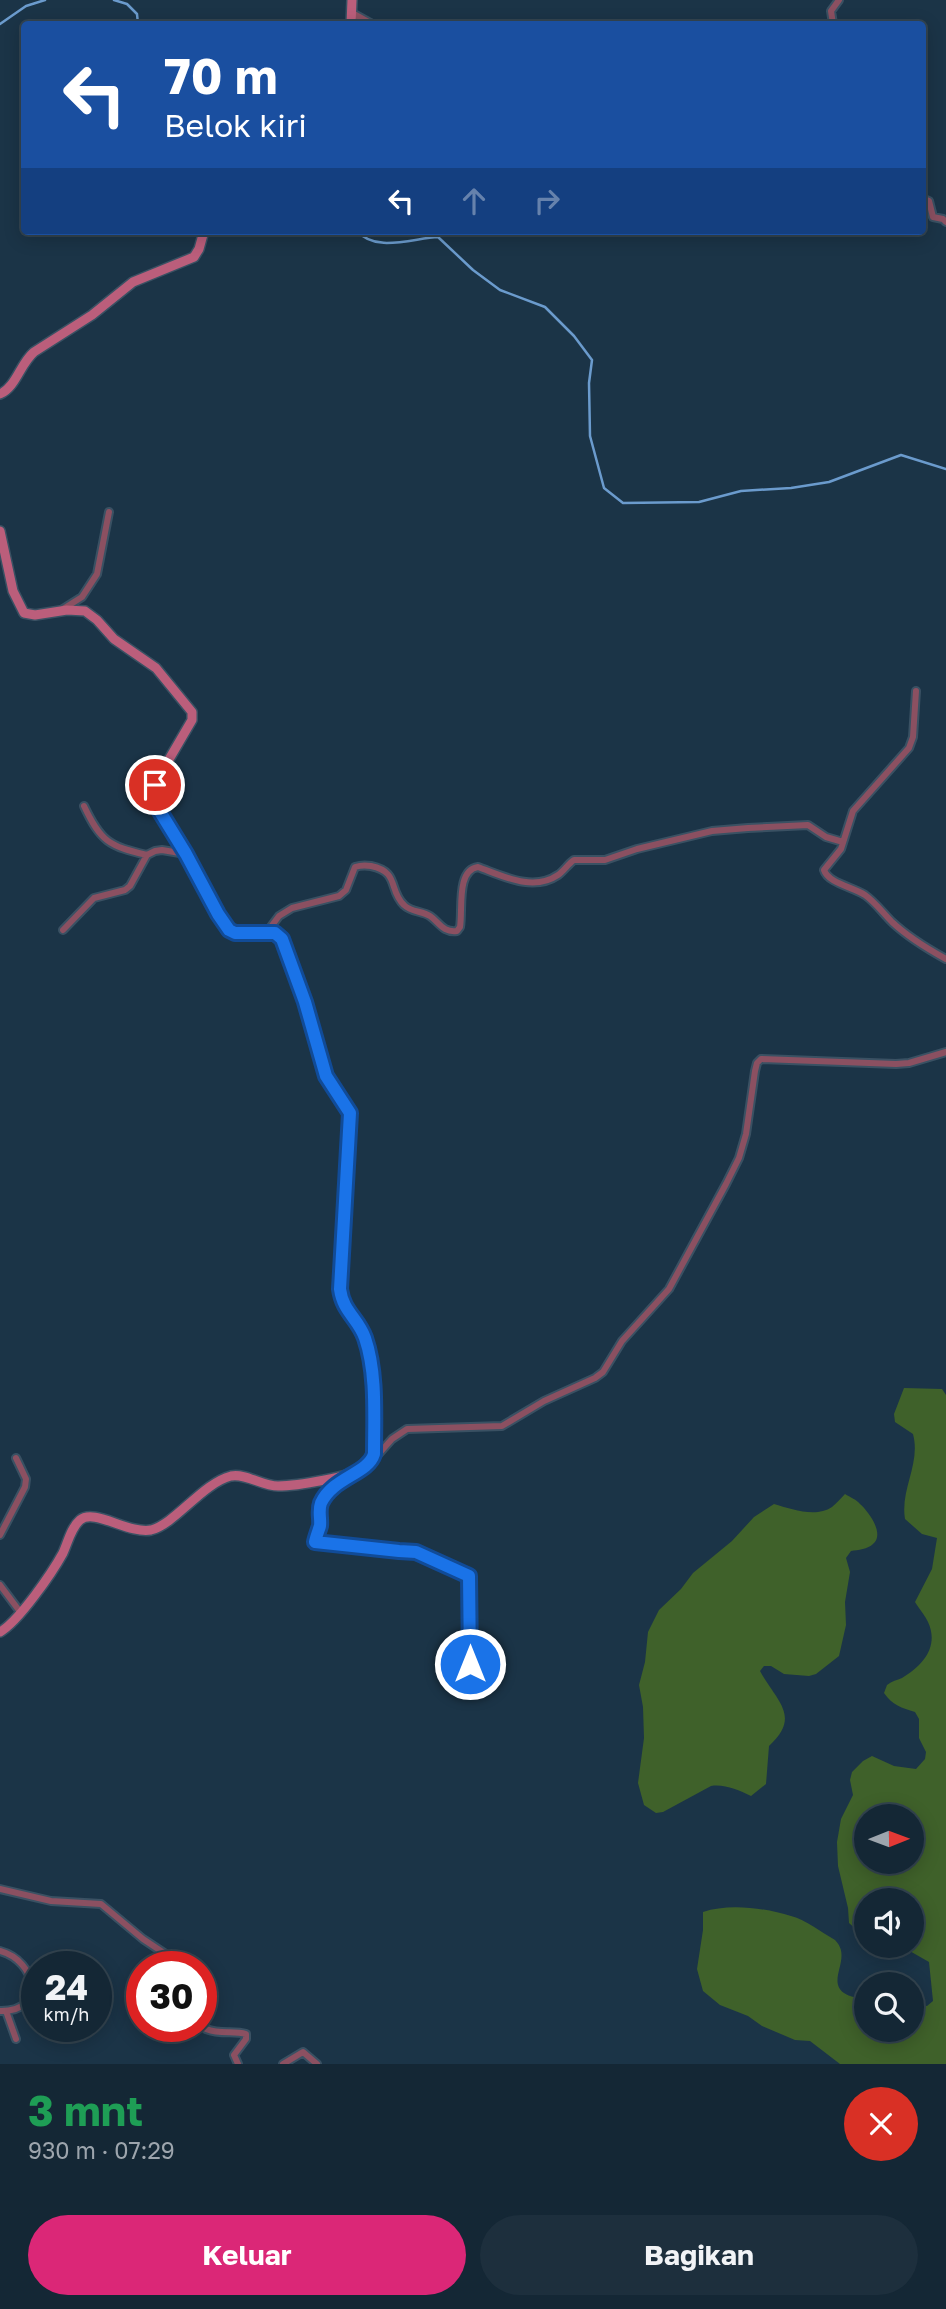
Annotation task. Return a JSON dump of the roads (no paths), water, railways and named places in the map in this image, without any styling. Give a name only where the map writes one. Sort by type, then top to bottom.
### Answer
[{"type":"street","points":[[351,21],[352,0]]},
{"type":"street","points":[[833,21],[831,11],[839,0]]},
{"type":"street","points":[[352,13],[367,21]]},
{"type":"street","points":[[926,200],[929,201],[933,217],[946,222]]},
{"type":"street","points":[[0,394],[9,389],[27,358],[34,352],[92,315],[133,282],[194,257],[203,235]]},
{"type":"street","points":[[61,611],[82,597],[97,574],[110,512]]},
{"type":"street","points":[[0,531],[13,591],[24,613],[36,615],[80,610],[93,616],[114,639],[156,668],[191,709],[192,720],[155,785],[156,805],[229,930],[235,933],[275,933],[282,939],[305,1002],[326,1076],[350,1113],[340,1289],[343,1304],[363,1332],[369,1353],[374,1444],[371,1462]]},
{"type":"street","points":[[0,557],[9,570]]},
{"type":"street","points":[[916,691],[913,737],[909,747],[853,811],[841,849],[824,870],[825,875],[868,897],[917,943],[946,959]]},
{"type":"street","points":[[84,806],[101,836],[112,845],[147,855]]},
{"type":"street","points":[[267,932],[279,916],[292,908],[339,895],[346,890],[355,866],[360,865],[382,869],[388,873],[403,905],[432,917],[451,932],[460,927],[463,882],[471,868],[478,867],[526,883],[544,882],[562,873],[575,860],[605,860],[637,849],[712,831],[748,828],[808,825],[826,837],[843,842]]},
{"type":"street","points":[[63,930],[94,898],[125,890],[130,886],[147,855],[155,850],[186,854]]},
{"type":"street","points":[[470,1664],[469,1576],[411,1551],[315,1542],[322,1501],[334,1486],[365,1468],[392,1439],[407,1429],[502,1426],[544,1401],[603,1372],[622,1341],[669,1289],[726,1184],[739,1158],[746,1134],[755,1072],[761,1059],[896,1064],[946,1052]]},
{"type":"street","points":[[0,1535],[25,1487],[26,1479],[16,1458]]},
{"type":"street","points":[[0,1632],[21,1613],[61,1557],[74,1527],[82,1518],[94,1516],[131,1530],[150,1530],[161,1525],[205,1490],[231,1476],[279,1486],[353,1473]]},
{"type":"street","points":[[0,1586],[21,1613]]},
{"type":"street","points":[[0,1889],[51,1901],[101,1905],[161,1951]]},
{"type":"street","points":[[0,1951],[22,1964],[32,1982],[29,2000],[22,2006],[3,2011],[16,2039]]},
{"type":"street","points":[[217,2032],[246,2034],[246,2039],[234,2055],[238,2064]]},
{"type":"street","points":[[283,2064],[303,2052],[317,2064]]},
{"type":"waterway","points":[[0,24],[26,6],[45,0]]},
{"type":"waterway","points":[[114,0],[127,4],[137,14],[138,21]]},
{"type":"waterway","points":[[362,235],[384,243],[438,237],[473,270],[500,290],[545,307],[574,336],[592,360],[589,383],[590,436],[604,488],[623,503],[699,502],[741,491],[791,488],[829,482],[901,455],[946,469]]}]
